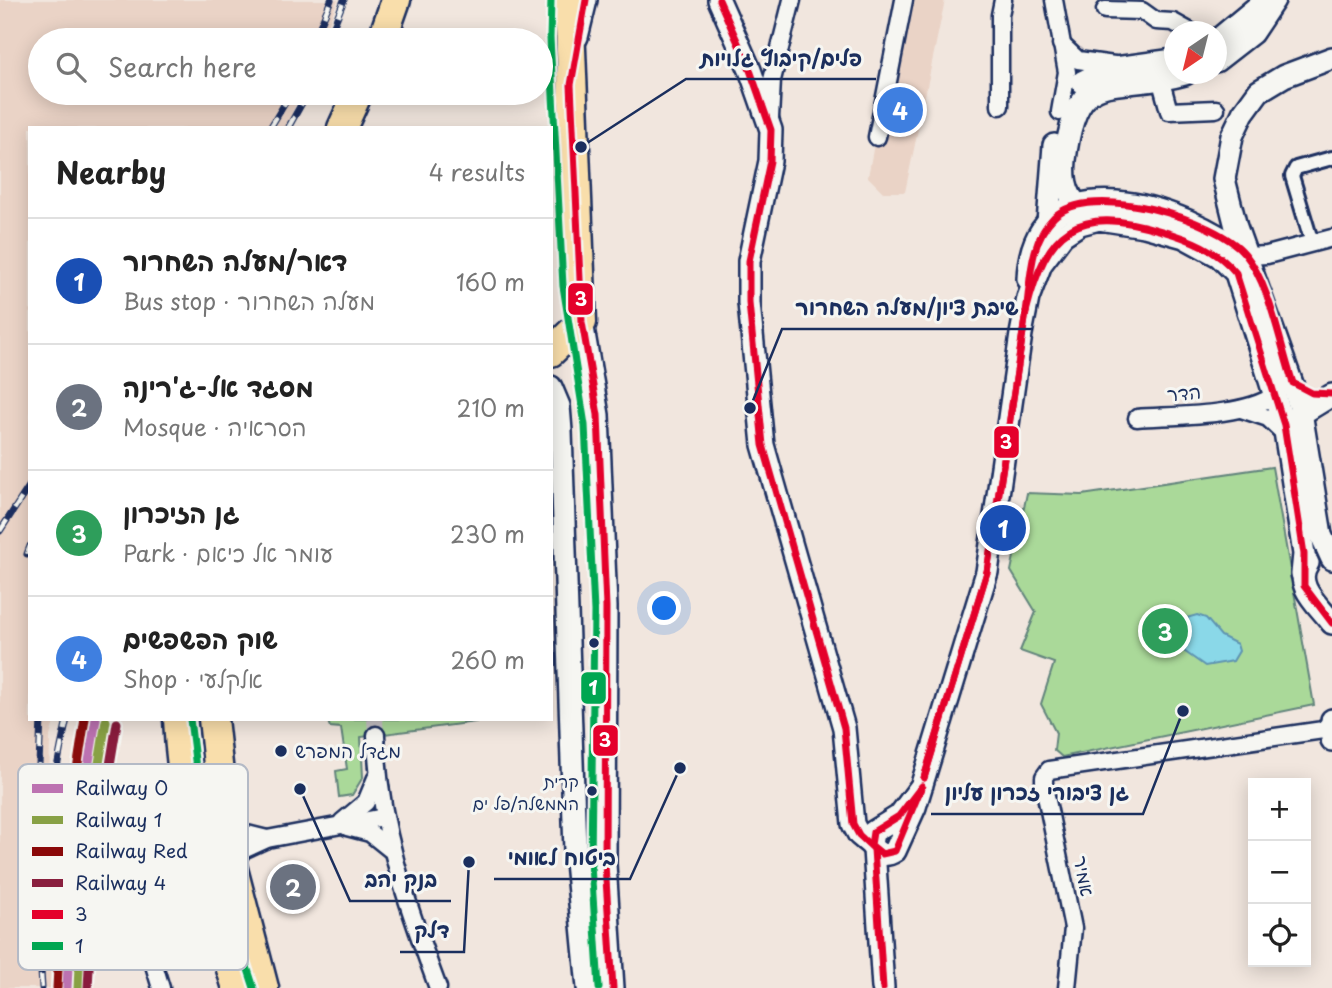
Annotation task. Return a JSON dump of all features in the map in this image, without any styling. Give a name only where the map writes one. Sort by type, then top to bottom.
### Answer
[{"type":"highway","points":[[387,28],[396,0]]},
{"type":"highway","points":[[553,350],[582,322],[569,0]]},
{"type":"highway","points":[[343,126],[353,105]]},
{"type":"highway","points":[[358,126],[364,105]]},
{"type":"highway","points":[[178,721],[184,764]]},
{"type":"highway","points":[[213,721],[217,764]]},
{"type":"highway","points":[[248,927],[264,988]]},
{"type":"highway","points":[[231,970],[237,988]]},
{"type":"street","points":[[571,85],[586,0]]},
{"type":"street","points":[[719,0],[770,120]]},
{"type":"street","points":[[792,0],[772,80],[770,161],[749,261],[750,314],[763,445],[844,728],[855,830],[881,837]]},
{"type":"street","points":[[877,137],[904,0]]},
{"type":"street","points":[[1000,106],[1000,15],[1003,0]]},
{"type":"street","points":[[1048,223],[1049,171],[1067,78],[1054,0]]},
{"type":"street","points":[[1227,32],[1264,0]]},
{"type":"street","points":[[1227,52],[1252,33],[1274,0]]},
{"type":"street","points":[[1105,10],[1142,11],[1156,21],[1164,21]]},
{"type":"street","points":[[1061,44],[1078,61],[1125,66]]},
{"type":"street","points":[[1302,574],[1314,559],[1332,559],[1321,535],[1301,412],[1284,389],[1240,284],[1236,227],[1224,179],[1232,136],[1243,113],[1259,91],[1284,76],[1332,58]]},
{"type":"street","points":[[1060,112],[1083,81],[1108,69],[1164,61]]},
{"type":"street","points":[[1164,77],[1099,87],[1090,92],[1078,106],[1071,126],[1064,172],[1067,191],[1075,204],[1099,219],[1144,226],[1184,237],[1238,260],[1286,251],[1332,238]]},
{"type":"street","points":[[1160,78],[1169,111],[1216,109]]},
{"type":"street","points":[[1312,243],[1292,176],[1296,168],[1332,158]]},
{"type":"street","points":[[883,988],[881,837],[915,807],[987,572],[1028,298],[1032,249],[1048,223],[1075,204],[1103,201],[1152,208],[1214,233],[1258,282],[1284,389],[1285,430],[1303,546],[1304,586],[1322,596],[1332,623]]},
{"type":"street","points":[[1028,298],[1041,264],[1056,242],[1080,224],[1099,219]]},
{"type":"street","points":[[1258,282],[1286,251]]},
{"type":"street","points":[[582,322],[598,415],[606,607],[605,864],[613,988]]},
{"type":"street","points":[[1284,389],[1332,394]]},
{"type":"street","name":"הדר","points":[[1137,418],[1236,409],[1260,403],[1284,389]]},
{"type":"street","points":[[553,392],[559,406],[561,431],[573,804],[587,988]]},
{"type":"street","points":[[1285,430],[1301,412],[1332,394]]},
{"type":"street","name":"הדר","points":[[1236,409],[1259,413],[1285,430]]},
{"type":"street","points":[[1332,720],[1332,740]]},
{"type":"street","name":"אמיר","points":[[1067,988],[1073,928],[1044,786],[1047,773],[1054,768],[1323,730],[1332,720]]},
{"type":"street","points":[[376,735],[377,776],[401,856],[398,864]]},
{"type":"street","points":[[327,828],[349,820],[357,812],[371,794],[377,776]]},
{"type":"street","points":[[248,848],[267,839],[389,819]]},
{"type":"street","points":[[389,819],[390,849]]},
{"type":"street","points":[[327,828],[357,828],[370,833],[390,849],[398,864],[414,922],[438,988]]},
{"type":"street","points":[[248,834],[267,839]]},
{"type":"street","points":[[156,970],[161,988]]},
{"type":"shaded area","points":[[0,0],[338,0],[327,28],[28,28],[28,105],[295,105],[287,126],[28,126],[28,721],[54,721],[50,736],[49,764],[18,764],[18,970],[50,970],[51,988],[0,988]]},
{"type":"shaded area","points":[[900,0],[945,0],[905,192],[883,192],[868,177]]},
{"type":"green space","points":[[1272,467],[1314,705],[1062,757],[1054,750],[1056,733],[1041,704],[1054,663],[1020,651],[1036,612],[1011,571],[1027,493],[1082,495]]},
{"type":"green space","points":[[328,721],[483,721],[361,737],[363,777],[352,795],[339,797],[336,771],[347,769],[341,728],[330,727]]},
{"type":"water","points":[[1197,615],[1206,618],[1221,636],[1237,644],[1239,651],[1233,661],[1205,666],[1178,647],[1173,629],[1179,620]]},
{"type":"tunnel","points":[[375,721],[376,735]]},
{"type":"railway","points":[[319,28],[331,0]]},
{"type":"railway","points":[[333,28],[344,0]]},
{"type":"railway","points":[[271,126],[284,105]]},
{"type":"railway","points":[[289,126],[301,105]]},
{"type":"railway","points":[[0,531],[28,488]]},
{"type":"railway","points":[[39,764],[41,721]]},
{"type":"railway","points":[[58,764],[67,721]]},
{"type":"railway","points":[[41,970],[42,988]]},
{"type":"rail line","name":"Red","points":[[78,764],[85,721]]},
{"type":"rail line","name":"0","points":[[89,764],[96,721]]},
{"type":"rail line","name":"1","points":[[99,764],[106,721]]},
{"type":"rail line","name":"4","points":[[110,764],[117,723]]},
{"type":"rail line","name":"Red","points":[[57,988],[58,970]]},
{"type":"rail line","name":"0","points":[[67,988],[68,970]]},
{"type":"rail line","name":"1","points":[[78,988],[79,970]]},
{"type":"rail line","name":"4","points":[[88,988],[89,970]]},
{"type":"transit line","name":"1","points":[[550,28],[551,0]]},
{"type":"transit line","name":"3","points":[[586,0],[571,85],[582,322],[598,415],[606,607],[605,864],[613,988]]},
{"type":"transit line","name":"3","points":[[719,0],[750,70],[771,130],[770,161],[749,261],[749,303],[763,445],[844,728],[853,824],[859,835],[874,849]]},
{"type":"transit line","name":"1","points":[[553,95],[563,286],[585,425],[594,611],[591,865],[599,988]]},
{"type":"transit line","name":"3","points":[[1026,312],[1035,249],[1054,217],[1071,207],[1095,203],[1123,204],[1182,217],[1208,228],[1245,254],[1268,298],[1293,383],[1312,393],[1332,394]]},
{"type":"transit line","name":"3","points":[[1026,312],[1034,283],[1056,242],[1070,230],[1087,223],[1108,221],[1133,224],[1183,238],[1220,257],[1236,273],[1284,425],[1304,554],[1304,586],[1332,623]]},
{"type":"transit line","name":"3","points":[[987,572],[1026,312]]},
{"type":"transit line","name":"3","points":[[987,572],[1026,312]]},
{"type":"transit line","name":"3","points":[[953,683],[987,572]]},
{"type":"transit line","name":"3","points":[[953,683],[987,572]]},
{"type":"transit line","name":"3","points":[[924,778],[953,683]]},
{"type":"transit line","name":"3","points":[[924,778],[953,683]]},
{"type":"transit line","name":"1","points":[[190,721],[195,764]]},
{"type":"transit line","name":"3","points":[[922,786],[895,851],[882,854],[871,845],[873,832],[899,816],[922,786]]},
{"type":"transit line","name":"3","points":[[874,849],[883,988]]},
{"type":"transit line","name":"1","points":[[248,970],[254,988]]},
{"type":"place","name":"שוק הפשפשים","points":[[900,110]]},
{"type":"place","name":"פלים/קיבוץ גלויות","points":[[581,147]]},
{"type":"place","name":"שיבת ציון/מעלה השחרור","points":[[750,408]]},
{"type":"place","name":"דאר/מעלה השחרור","points":[[1003,528]]},
{"type":"place","name":"גן הזיכרון","points":[[1165,631]]},
{"type":"place","name":"גן ציבורי זכרון עליון","points":[[1183,711]]},
{"type":"place","name":"מגדל המפרש","points":[[281,751]]},
{"type":"place","name":"ביטוח לאומי","points":[[680,768]]},
{"type":"place","name":"בנק יהב","points":[[300,789]]},
{"type":"place","name":"קרית הממשלה/פל ים","points":[[592,791]]},
{"type":"place","name":"דלק","points":[[469,862]]},
{"type":"place","name":"מסגד אל-ג'רינה","points":[[293,887]]}]
